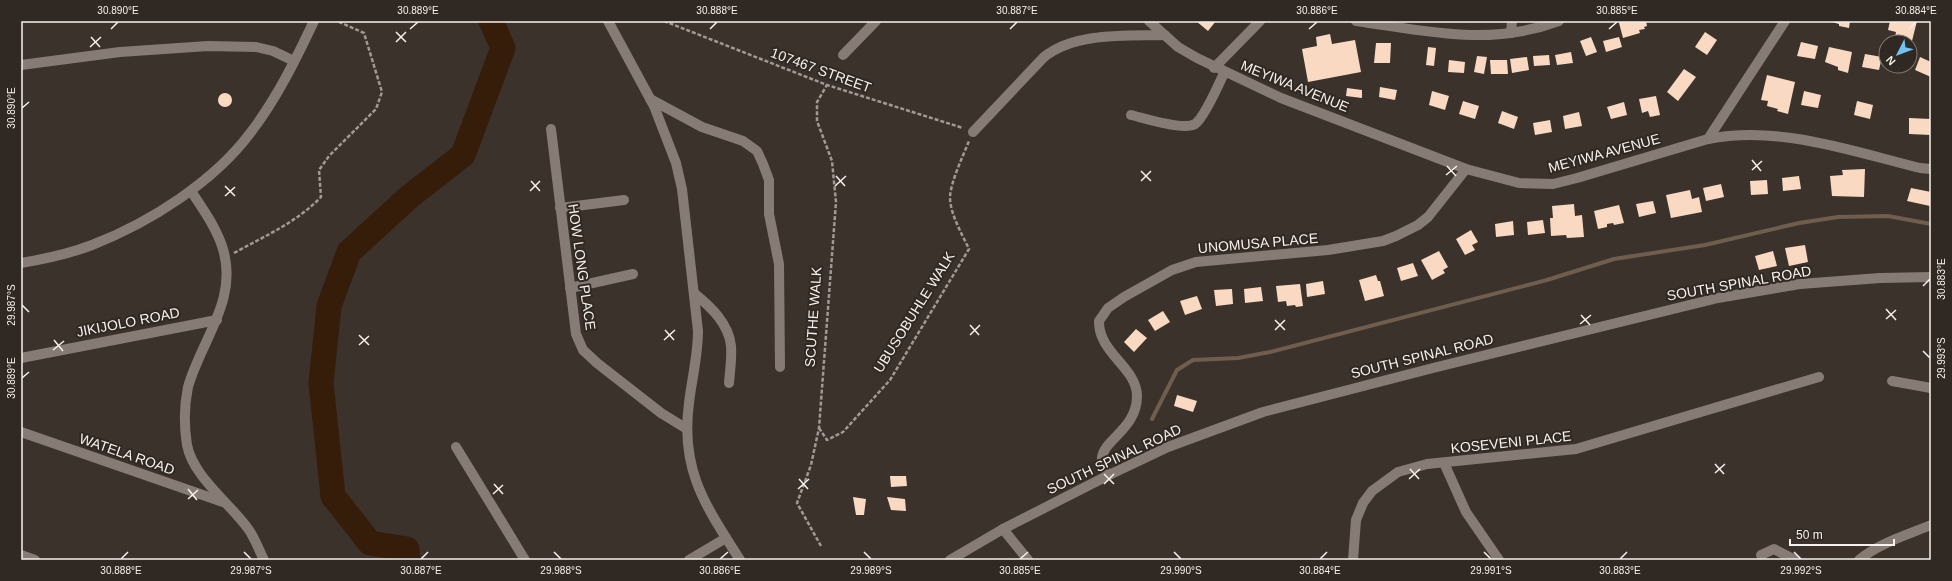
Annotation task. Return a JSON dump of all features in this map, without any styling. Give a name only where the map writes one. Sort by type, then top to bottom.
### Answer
[{"type":"street","points":[[21,263],[53,257],[91,245],[127,229],[190,191],[233,154],[251,133],[266,112],[314,21]]},
{"type":"street","points":[[608,21],[650,99],[674,157],[682,189],[695,294],[698,352],[689,403],[687,429],[692,473],[700,493],[740,560]]},
{"type":"street","points":[[843,56],[876,21]]},
{"type":"street","name":"MEYIWA AVENUE","points":[[1149,21],[1187,53],[1224,73],[1305,108],[1328,115],[1466,169],[1519,183],[1552,184],[1708,139],[1729,135],[1755,134],[1784,137],[1931,169]]},
{"type":"street","points":[[1214,68],[1260,21]]},
{"type":"street","points":[[1356,21],[1459,36],[1481,36],[1511,33],[1559,21]]},
{"type":"street","points":[[1511,33],[1512,21]]},
{"type":"street","points":[[1708,139],[1785,21]]},
{"type":"street","points":[[973,132],[1044,57],[1055,48],[1085,40],[1165,35]]},
{"type":"street","points":[[21,65],[120,52],[208,46],[256,47],[272,51],[294,61]]},
{"type":"street","points":[[1131,115],[1184,127],[1195,124],[1201,117],[1224,73]]},
{"type":"street","points":[[650,99],[702,127],[743,141],[757,151],[764,164],[769,180],[769,214],[779,264],[780,367]]},
{"type":"street","name":"HOW LONG PLACE","points":[[551,129],[576,334],[583,350],[661,413],[687,429]]},
{"type":"street","name":"UNOMUSA PLACE","points":[[1108,475],[1102,464],[1102,457],[1106,449],[1132,417],[1137,395],[1128,373],[1103,339],[1099,321],[1108,308],[1172,270],[1196,262],[1328,250],[1396,236],[1418,225],[1428,217],[1466,169]]},
{"type":"street","points":[[190,191],[216,230],[225,258],[227,271],[226,287],[217,320],[188,387],[185,407],[185,430],[188,447],[206,480],[248,530],[264,560]]},
{"type":"street","points":[[560,208],[624,200]]},
{"type":"street","points":[[570,288],[633,274]]},
{"type":"street","name":"SOUTH SPINAL ROAD","points":[[950,560],[1003,529],[1108,475],[1168,447],[1263,412],[1718,298],[1800,284],[1880,278],[1931,277]]},
{"type":"street","points":[[695,294],[713,310],[728,334],[731,346],[729,383]]},
{"type":"street","name":"JIKIJOLO ROAD","points":[[21,358],[217,320]]},
{"type":"street","name":"KOSEVENI PLACE","points":[[1353,560],[1356,520],[1363,503],[1372,491],[1398,472],[1427,464],[1576,449],[1819,377]]},
{"type":"street","points":[[1892,381],[1931,388]]},
{"type":"street","name":"WATELA ROAD","points":[[21,432],[224,502]]},
{"type":"street","points":[[456,447],[525,560]]},
{"type":"street","points":[[1444,463],[1466,512],[1499,560]]},
{"type":"street","points":[[1859,560],[1866,554],[1892,541],[1931,525]]},
{"type":"street","points":[[1003,529],[1028,560]]},
{"type":"street","points":[[688,560],[726,538]]},
{"type":"street","points":[[1761,555],[1774,549],[1795,560]]},
{"type":"street","points":[[21,555],[35,560]]},
{"type":"path","points":[[225,258],[294,220],[309,210],[321,197],[319,170],[329,156],[376,110],[382,92],[364,33],[337,21]]},
{"type":"path","name":"107467 STREET","points":[[664,21],[827,85],[973,132]]},
{"type":"path","name":"SCUTHE WALK","points":[[821,546],[797,503],[811,465],[819,428],[836,202],[832,161],[817,121],[818,102],[827,85]]},
{"type":"path","name":"UBUSOBUHLE WALK","points":[[819,428],[827,440],[843,432],[890,380],[969,249],[955,218],[950,198],[952,186],[973,132]]},
{"type":"building","points":[[1196,21],[1216,21],[1208,31]]},
{"type":"building","points":[[1621,21],[1646,21],[1647,26],[1644,27],[1645,29],[1639,30],[1640,33],[1623,38],[1619,23]]},
{"type":"building","points":[[1832,21],[1850,21],[1849,28],[1839,26],[1839,24]]},
{"type":"building","points":[[1890,21],[1917,21],[1914,34],[1896,34],[1896,32],[1888,30]]},
{"type":"building","points":[[1705,32],[1717,40],[1707,55],[1695,47]]},
{"type":"building","points":[[1330,34],[1332,44],[1355,40],[1361,72],[1308,82],[1302,49],[1317,46],[1316,37]]},
{"type":"building","points":[[1591,37],[1597,52],[1586,56],[1580,41]]},
{"type":"building","points":[[1619,37],[1622,47],[1606,52],[1603,41]]},
{"type":"building","points":[[1801,42],[1818,46],[1815,59],[1797,56]]},
{"type":"building","points":[[1376,43],[1391,43],[1390,63],[1374,63]]},
{"type":"building","points":[[1428,47],[1436,48],[1434,66],[1426,65]]},
{"type":"building","points":[[1829,47],[1852,52],[1848,73],[1838,70],[1838,67],[1825,62]]},
{"type":"building","points":[[1571,52],[1573,63],[1557,65],[1555,55]]},
{"type":"building","points":[[1865,54],[1878,56],[1878,70],[1862,67]]},
{"type":"building","points":[[1549,55],[1550,65],[1534,66],[1533,56]]},
{"type":"building","points":[[1477,56],[1487,57],[1484,74],[1474,72]]},
{"type":"building","points":[[1527,57],[1529,70],[1512,73],[1510,59]]},
{"type":"building","points":[[1920,57],[1931,62],[1931,77],[1918,71],[1918,62]]},
{"type":"building","points":[[1449,60],[1465,62],[1464,73],[1448,72]]},
{"type":"building","points":[[1490,60],[1507,60],[1508,74],[1491,74]]},
{"type":"building","points":[[1684,69],[1696,77],[1678,101],[1667,92]]},
{"type":"building","points":[[1767,75],[1795,82],[1788,114],[1767,106],[1768,101],[1761,100]]},
{"type":"building","points":[[1380,87],[1397,90],[1395,100],[1379,97]]},
{"type":"building","points":[[1347,88],[1362,90],[1362,98],[1346,96]]},
{"type":"building","points":[[1432,91],[1449,96],[1445,110],[1429,105]]},
{"type":"building","points":[[1804,91],[1821,95],[1818,108],[1801,105]]},
{"type":"building","points":[[225,93],[230,95],[232,100],[230,105],[225,107],[220,105],[218,100],[220,95]]},
{"type":"building","points":[[1656,96],[1660,115],[1650,117],[1648,111],[1642,113],[1639,99]]},
{"type":"building","points":[[1463,101],[1479,106],[1475,119],[1459,114]]},
{"type":"building","points":[[1857,101],[1873,105],[1870,119],[1854,115]]},
{"type":"building","points":[[1624,102],[1627,115],[1611,119],[1607,107]]},
{"type":"building","points":[[1502,111],[1518,117],[1514,129],[1498,123]]},
{"type":"building","points":[[1579,112],[1582,126],[1565,129],[1563,116]]},
{"type":"building","points":[[1909,118],[1931,119],[1931,135],[1909,134]]},
{"type":"building","points":[[1550,120],[1552,132],[1535,135],[1533,123]]},
{"type":"building","points":[[1865,169],[1864,197],[1832,196],[1830,176],[1843,175],[1842,170]]},
{"type":"building","points":[[1799,176],[1801,189],[1783,191],[1782,178]]},
{"type":"building","points":[[1767,180],[1768,194],[1751,195],[1750,181]]},
{"type":"building","points":[[1721,184],[1724,197],[1706,201],[1703,188]]},
{"type":"building","points":[[1911,188],[1931,192],[1930,206],[1907,201]]},
{"type":"building","points":[[1690,190],[1692,199],[1699,197],[1702,212],[1671,218],[1666,195]]},
{"type":"building","points":[[1653,201],[1656,213],[1639,217],[1636,204]]},
{"type":"building","points":[[1574,204],[1575,216],[1582,215],[1584,237],[1567,238],[1566,235],[1551,236],[1550,218],[1553,218],[1552,206]]},
{"type":"building","points":[[1619,205],[1624,223],[1614,225],[1613,223],[1607,224],[1607,227],[1598,229],[1594,211]]},
{"type":"building","points":[[1543,220],[1545,233],[1528,235],[1527,222]]},
{"type":"building","points":[[1513,221],[1514,235],[1496,237],[1495,224]]},
{"type":"building","points":[[1471,230],[1478,242],[1472,245],[1475,250],[1465,255],[1456,239]]},
{"type":"building","points":[[1805,245],[1808,262],[1789,266],[1785,248]]},
{"type":"building","points":[[1439,251],[1448,267],[1443,270],[1445,273],[1432,280],[1421,260]]},
{"type":"building","points":[[1773,251],[1777,266],[1759,270],[1755,256]]},
{"type":"building","points":[[1413,263],[1418,276],[1401,281],[1397,268]]},
{"type":"building","points":[[1376,275],[1378,281],[1380,281],[1384,296],[1365,301],[1359,280]]},
{"type":"building","points":[[1323,281],[1325,294],[1307,297],[1306,284]]},
{"type":"building","points":[[1300,284],[1303,306],[1287,306],[1286,301],[1278,302],[1276,286]]},
{"type":"building","points":[[1261,287],[1263,301],[1245,303],[1244,289]]},
{"type":"building","points":[[1232,289],[1233,304],[1216,306],[1214,290]]},
{"type":"building","points":[[1197,296],[1202,309],[1185,315],[1180,301]]},
{"type":"building","points":[[1163,311],[1170,322],[1155,331],[1148,320]]},
{"type":"building","points":[[1136,329],[1147,338],[1134,352],[1124,342]]},
{"type":"building","points":[[1177,395],[1197,401],[1193,412],[1174,406]]},
{"type":"building","points":[[890,476],[906,476],[907,486],[891,487]]},
{"type":"building","points":[[853,497],[866,499],[864,515],[856,515]]},
{"type":"building","points":[[887,497],[905,499],[906,511],[891,510]]},
{"type":"waterway","points":[[408,560],[407,549],[370,543],[333,496],[321,383],[329,306],[349,252],[409,197],[463,155],[503,48],[491,21]]},
{"type":"waterway","points":[[1152,419],[1177,370],[1193,360],[1238,358],[1270,352],[1547,280],[1614,259],[1705,245],[1799,223],[1838,217],[1888,216],[1931,224]]}]
